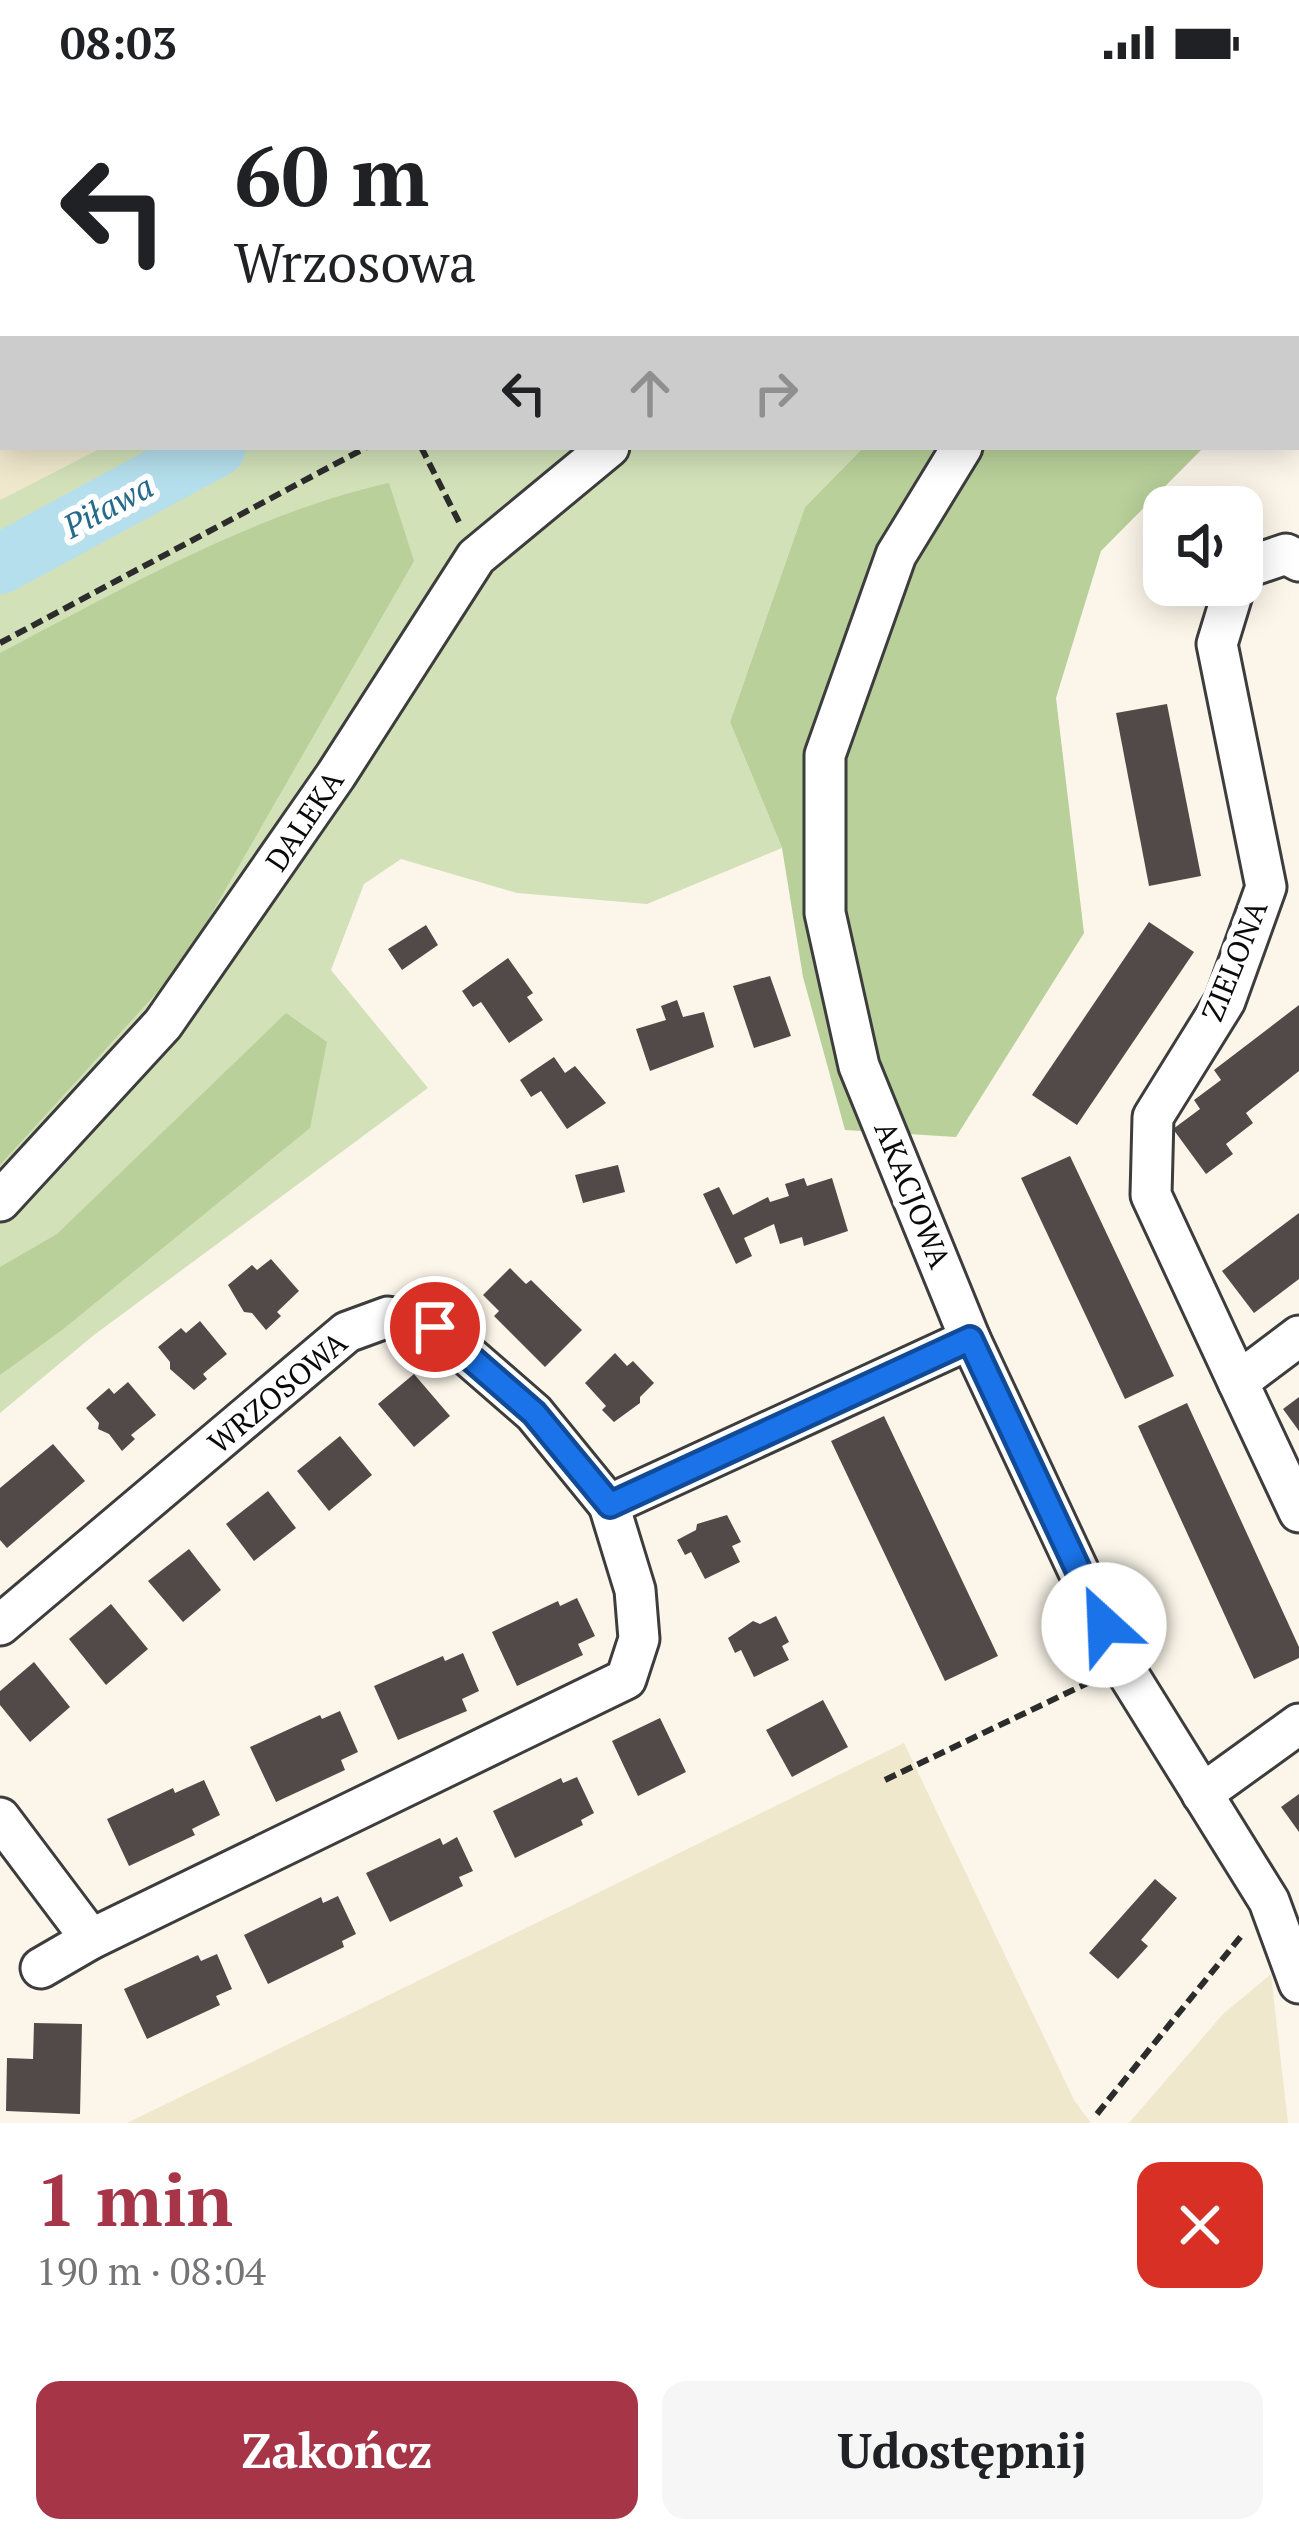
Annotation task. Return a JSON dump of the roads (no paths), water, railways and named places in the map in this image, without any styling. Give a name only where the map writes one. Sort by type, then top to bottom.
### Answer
[{"type":"street","name":"DALEKA","points":[[0,1201],[163,1024],[336,775],[476,557],[605,450]]},
{"type":"street","name":"AKACJOWA","points":[[960,450],[896,555],[825,755],[826,913],[859,1066],[970,1339],[1123,1666],[1269,1901],[1299,1983]]},
{"type":"street","points":[[1263,562],[1286,554],[1299,561]]},
{"type":"street","name":"ZIELONA","points":[[1229,606],[1217,644],[1266,887],[1225,1001],[1153,1117],[1151,1195],[1299,1512]]},
{"type":"street","name":"WRZOSOWA","points":[[0,1625],[347,1332],[388,1317],[435,1327],[534,1413],[610,1505],[634,1590],[639,1640],[626,1679],[91,1939],[41,1968]]},
{"type":"street","points":[[1238,1382],[1299,1336]]},
{"type":"street","points":[[610,1505],[970,1339]]},
{"type":"street","points":[[1202,1794],[1299,1724]]},
{"type":"street","points":[[0,1818],[91,1939]]},
{"type":"waterway","name":"Piława","points":[[0,564],[210,450]]}]
